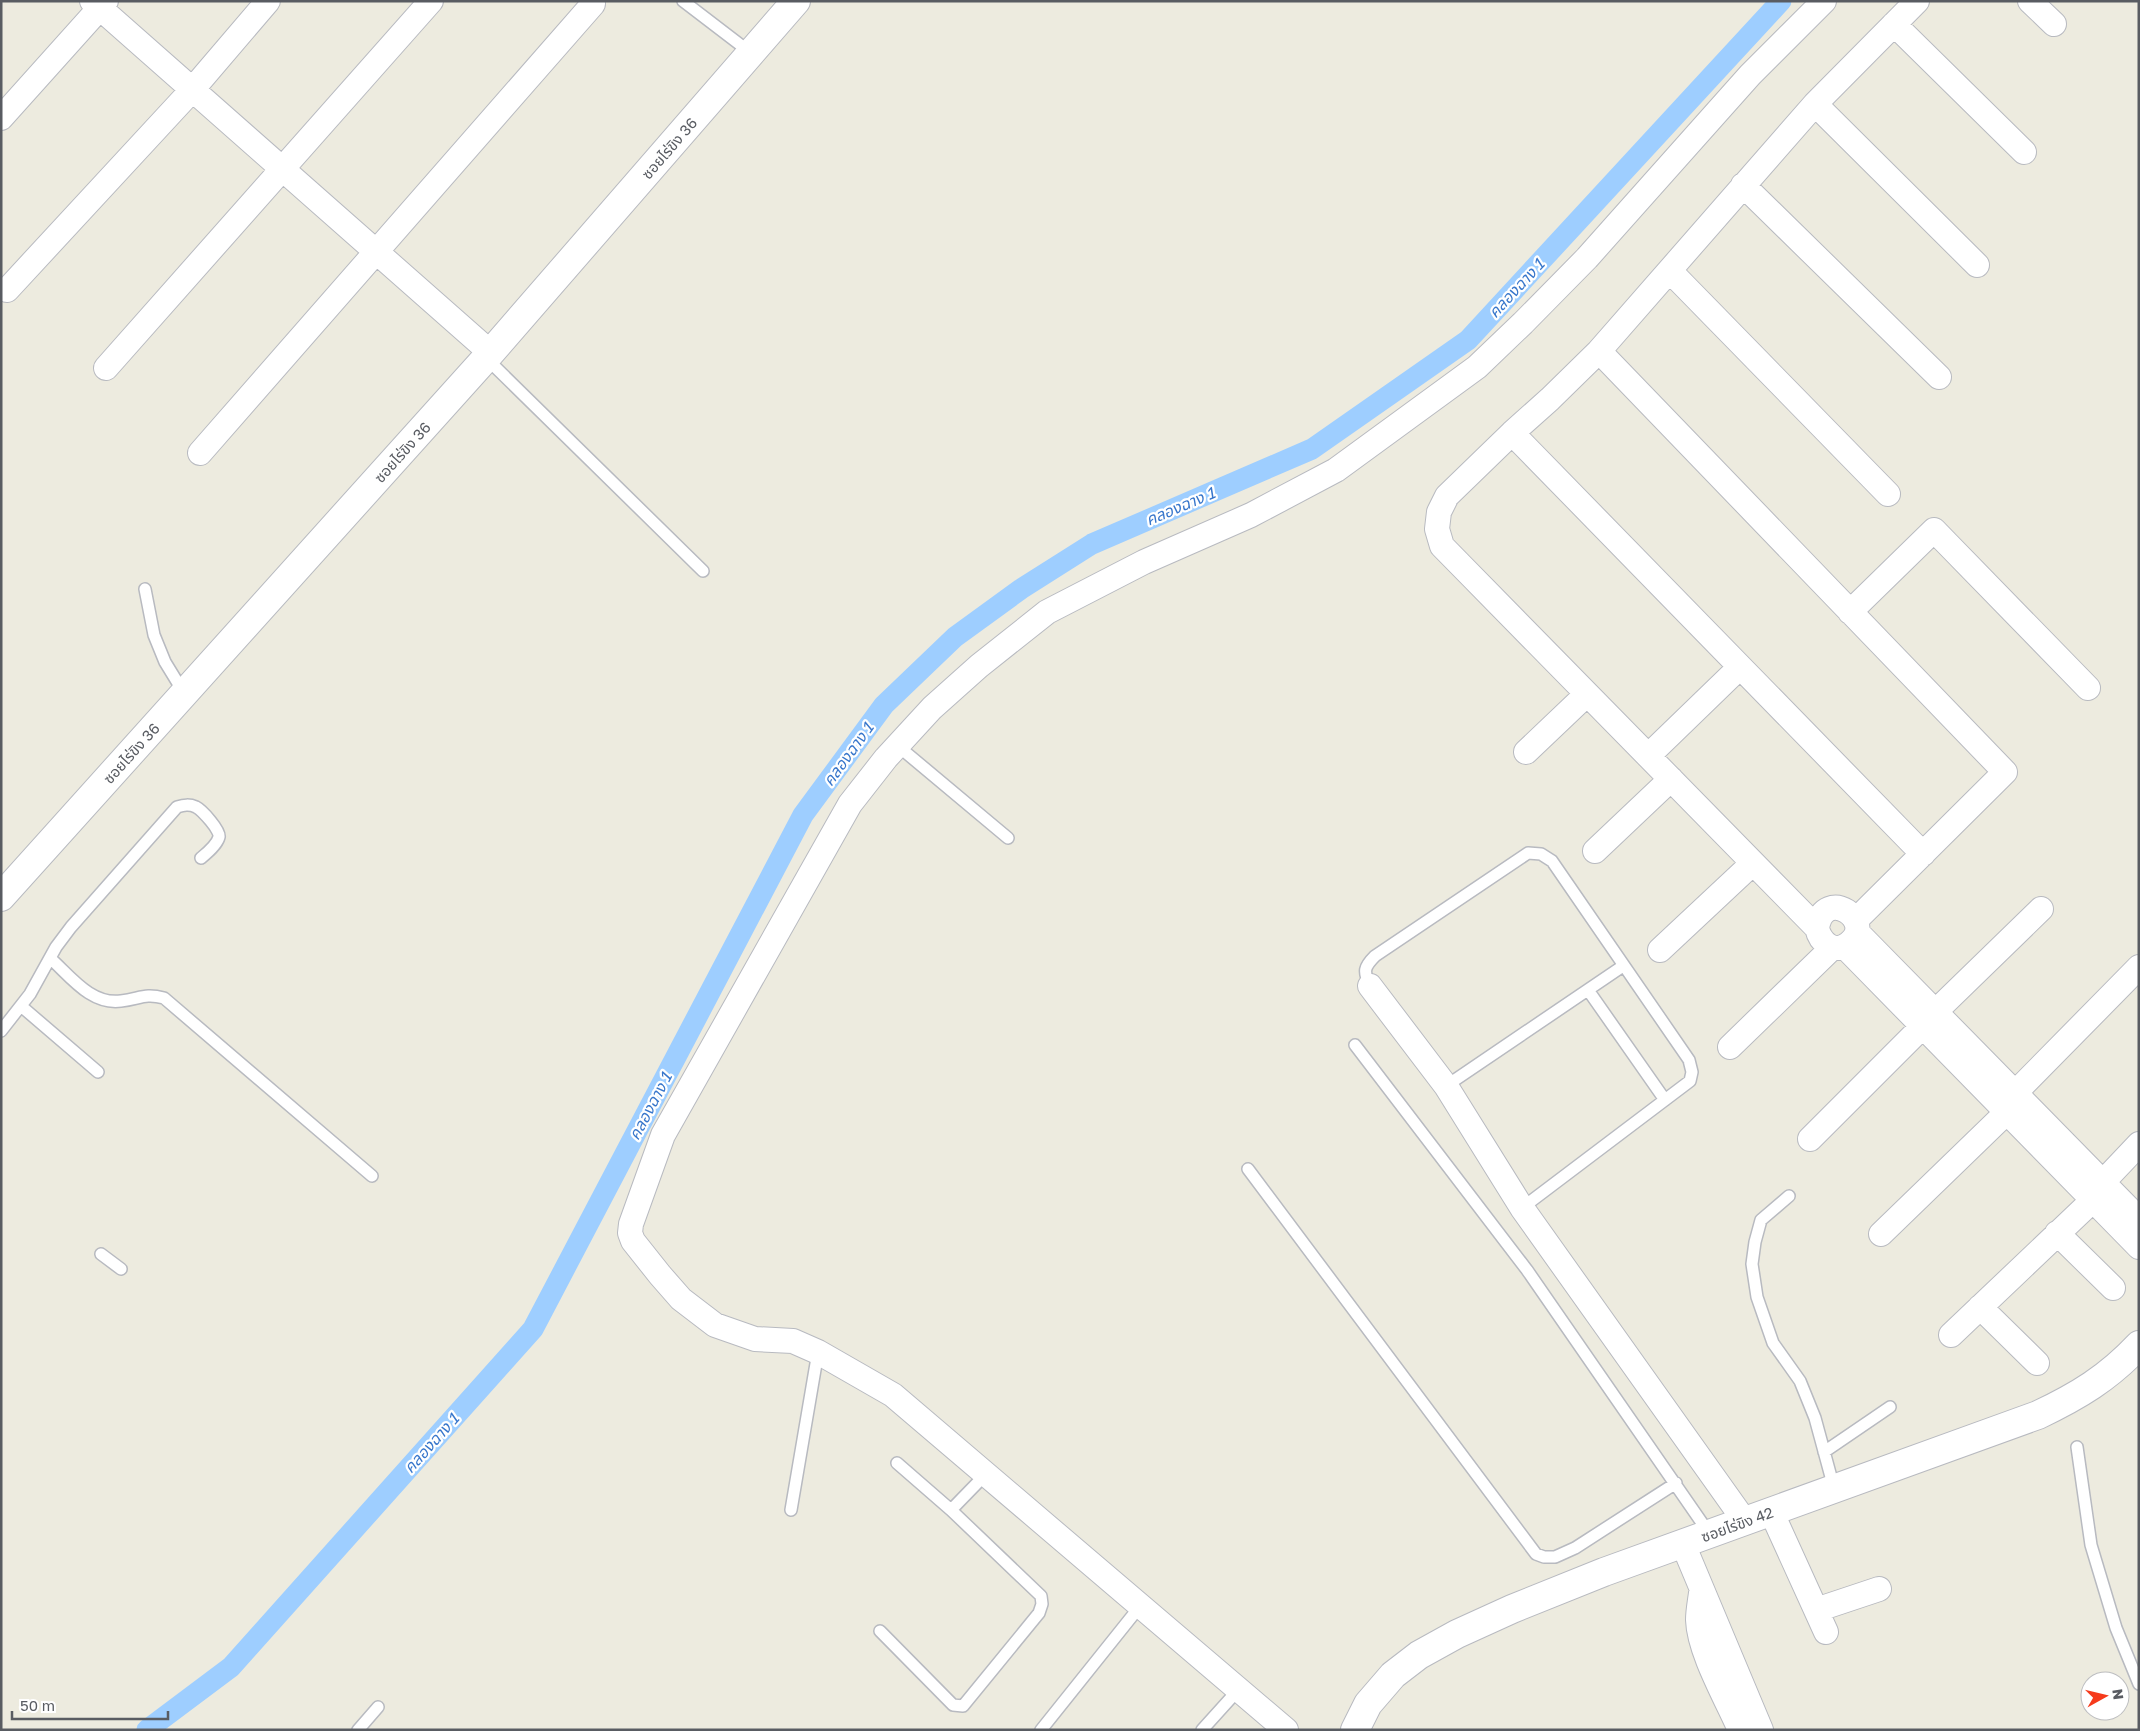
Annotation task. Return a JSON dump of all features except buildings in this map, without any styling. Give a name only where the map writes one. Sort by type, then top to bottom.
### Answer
[{"type":"street","points":[[7,290],[192,90],[268,1]]},
{"type":"street","points":[[106,368],[431,1]]},
{"type":"street","name":"ซอยไร่ขิง 36","points":[[1,897],[488,356],[796,1]]},
{"type":"street","points":[[1286,1730],[893,1395],[818,1352],[793,1341],[756,1338],[715,1325],[681,1299],[634,1241],[630,1233],[631,1224],[664,1135],[850,804],[898,746],[938,702],[979,666],[1047,612],[1144,562],[1251,514],[1336,470],[1477,367],[1587,258],[1727,100],[1824,1]]},
{"type":"street","points":[[1847,937],[1822,941],[1817,928],[1442,546],[1437,529],[1438,512],[1448,496],[1599,351],[1814,104],[1917,1]]},
{"type":"street","points":[[2030,1],[2054,24]]},
{"type":"street","points":[[1,118],[99,4],[192,90],[377,253],[488,356]]},
{"type":"street","points":[[200,453],[593,4]]},
{"type":"street","points":[[1894,24],[2024,152]]},
{"type":"street","points":[[1814,104],[1977,265]]},
{"type":"street","points":[[1743,186],[1939,377]]},
{"type":"street","points":[[1670,271],[1888,494]]},
{"type":"street","points":[[1599,351],[2005,772],[1923,854],[1847,937],[1730,1047]]},
{"type":"street","points":[[1512,433],[1923,854]]},
{"type":"street","points":[[1850,612],[1934,530],[2088,688]]},
{"type":"street","points":[[1648,756],[1740,667]]},
{"type":"street","points":[[1526,752],[1587,694]]},
{"type":"street","points":[[1595,851],[1671,779]]},
{"type":"street","points":[[1660,950],[1754,864]]},
{"type":"street","points":[[1817,928],[1822,915],[1833,908],[1847,910],[1847,937],[2098,1191],[2139,1246]]},
{"type":"street","points":[[1810,1139],[2041,909]]},
{"type":"street","points":[[1882,1234],[2139,967]]},
{"type":"street","points":[[1370,986],[1446,1086],[1522,1208],[1744,1520]]},
{"type":"street","points":[[1951,1336],[2057,1234],[2139,1144]]},
{"type":"street","points":[[2098,1191],[2139,1219]]},
{"type":"street","points":[[2057,1234],[2113,1288]]},
{"type":"street","points":[[1980,1307],[2037,1363]]},
{"type":"street","name":"ซอยไร่ขิง 42","points":[[1355,1730],[1368,1704],[1394,1675],[1419,1655],[1457,1634],[1512,1609],[1604,1572],[2038,1415],[2076,1397],[2099,1382],[2120,1365],[2139,1345]]},
{"type":"street","points":[[1771,1511],[1826,1632]]},
{"type":"street","points":[[1683,1544],[1762,1730]]},
{"type":"street","points":[[1702,1588],[1698,1620],[1700,1636],[1706,1654],[1740,1730]]},
{"type":"street","points":[[1816,1610],[1879,1588]]},
{"type":"lane","points":[[683,1],[751,54]]},
{"type":"lane","points":[[488,356],[702,570]]},
{"type":"lane","points":[[145,589],[154,635],[165,662],[184,694]]},
{"type":"lane","points":[[898,746],[1008,838]]},
{"type":"lane","points":[[1,1031],[21,1006],[71,927],[177,807],[187,804],[198,808],[219,830],[220,836],[216,843],[201,858]]},
{"type":"lane","points":[[1370,986],[1365,976],[1366,965],[1375,956],[1528,853],[1541,854],[1552,861],[1689,1060],[1692,1072],[1690,1081],[1522,1208]]},
{"type":"lane","points":[[50,958],[85,991],[100,1000],[121,1001],[150,995],[164,998],[372,1176]]},
{"type":"lane","points":[[1446,1086],[1623,966]]},
{"type":"lane","points":[[1588,990],[1665,1100]]},
{"type":"lane","points":[[21,1006],[98,1072]]},
{"type":"lane","points":[[1355,1045],[1526,1270],[1676,1483],[1709,1534]]},
{"type":"lane","points":[[1248,1169],[1536,1554],[1544,1557],[1555,1557],[1575,1548],[1676,1483]]},
{"type":"lane","points":[[1789,1196],[1762,1220],[1752,1264],[1757,1297],[1773,1343],[1800,1381],[1815,1418],[1834,1489]]},
{"type":"lane","points":[[101,1254],[121,1269]]},
{"type":"lane","points":[[791,1510],[818,1352]]},
{"type":"lane","points":[[1824,1452],[1890,1407]]},
{"type":"lane","points":[[2077,1447],[2091,1546],[2116,1628],[2139,1684]]},
{"type":"lane","points":[[880,1631],[954,1705],[963,1706],[1039,1613],[1042,1604],[1041,1596],[951,1510],[897,1463]]},
{"type":"lane","points":[[951,1510],[986,1474]]},
{"type":"lane","points":[[1041,1730],[1141,1605]]},
{"type":"lane","points":[[1202,1730],[1239,1689]]},
{"type":"lane","points":[[358,1730],[378,1707]]},
{"type":"waterway","name":"คลองฉาง 1","points":[[147,1730],[231,1667],[533,1329],[803,815],[884,705],[955,637],[1021,589],[1092,544],[1312,449],[1468,340],[1781,1]]}]
